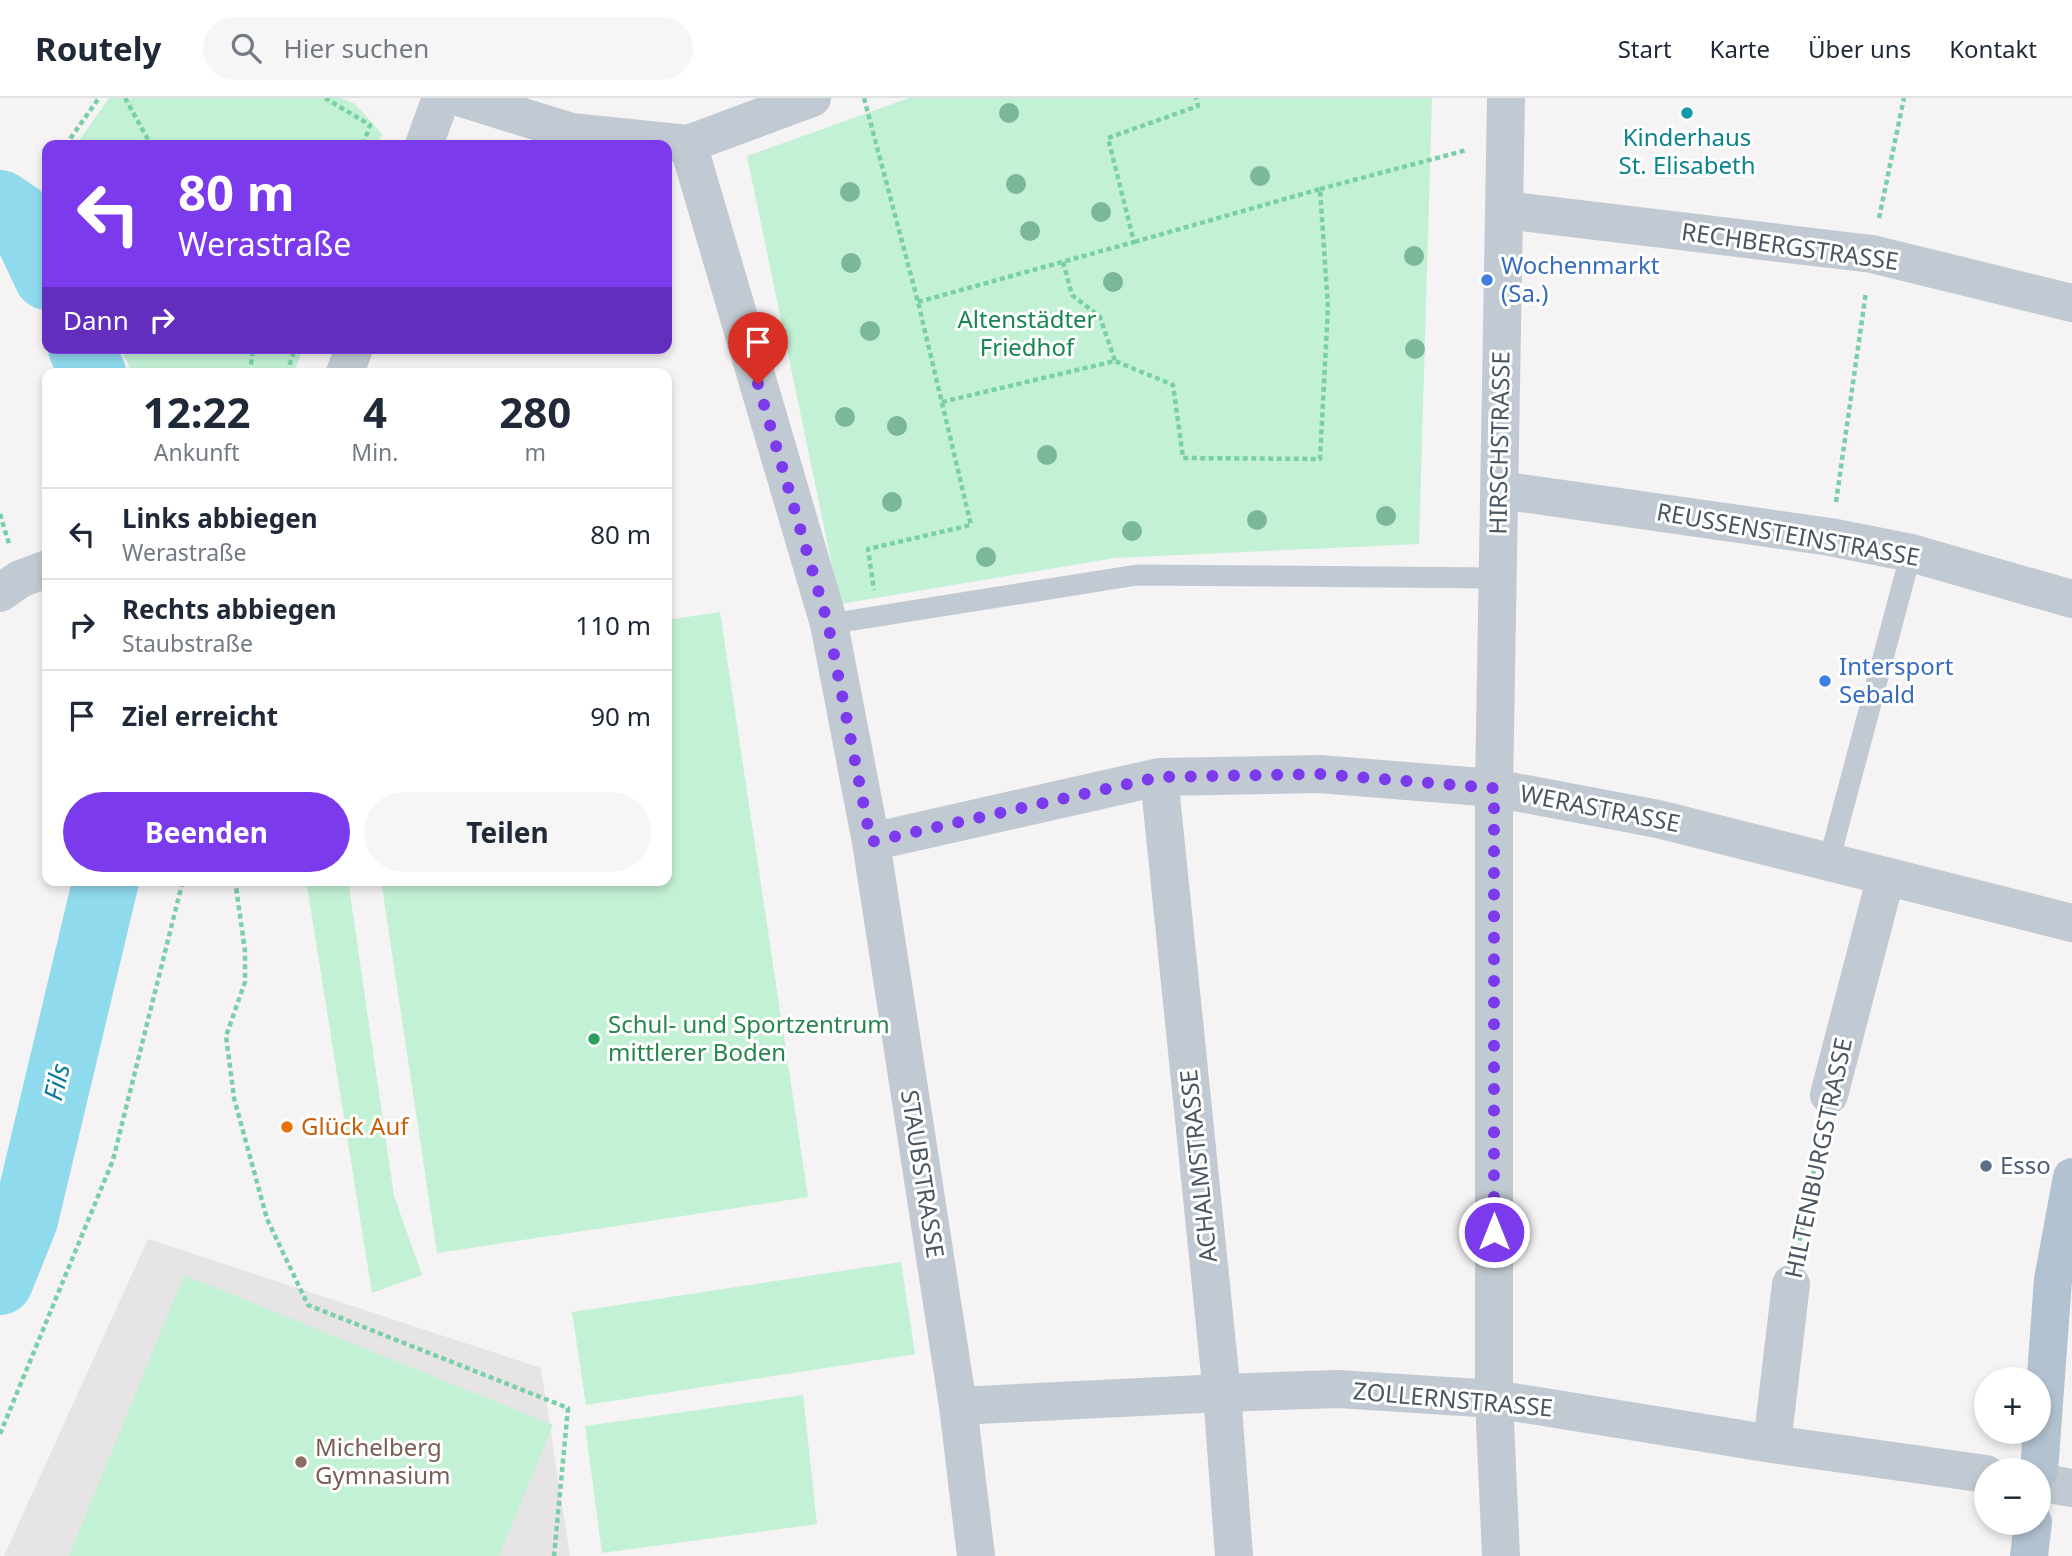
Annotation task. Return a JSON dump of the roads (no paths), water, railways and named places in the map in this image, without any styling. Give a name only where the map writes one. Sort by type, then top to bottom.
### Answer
[{"type":"main road","points":[[2040,1458],[2053,1280],[2072,1177]]},
{"type":"main road","points":[[2029,1556],[2031,1535]]},
{"type":"street","points":[[426,140],[440,98]]},
{"type":"street","points":[[462,98],[571,132],[649,140]]},
{"type":"street","points":[[672,142],[688,144],[812,98]]},
{"type":"street","name":"HIRSCHSTRASSE","points":[[1500,1556],[1494,1399],[1494,788],[1506,98]]},
{"type":"street","name":"STAUBSTRASSE","points":[[688,144],[828,624],[871,842],[958,1406],[976,1556]]},
{"type":"street","name":"RECHBERGSTRASSE","points":[[1504,210],[1872,254],[2072,303]]},
{"type":"street","name":"REUSSENSTEINSTRASSE","points":[[1500,490],[1830,537],[1911,553],[2072,599]]},
{"type":"street","points":[[0,593],[20,579],[42,571]]},
{"type":"street","name":"WERASTRASSE","points":[[871,842],[1159,777],[1319,774],[1494,788],[1658,819],[2072,923]]},
{"type":"street","name":"ACHALMSTRASSE","points":[[1159,777],[1222,1393],[1234,1556]]},
{"type":"street","name":"HILTENBURGSTRASSE","points":[[1829,1095],[1886,876]]},
{"type":"street","name":"HILTENBURGSTRASSE","points":[[1772,1444],[1791,1284]]},
{"type":"street","name":"ZOLLERNSTRASSE","points":[[958,1406],[1338,1390],[1494,1399],[1974,1473]]},
{"type":"street","points":[[2051,1484],[2072,1488]]},
{"type":"lane","points":[[1829,861],[1911,553]]},
{"type":"lane","points":[[828,624],[1137,575],[1498,578]]},
{"type":"waterway","name":"Fils","points":[[0,203],[18,215],[42,266]]},
{"type":"waterway","name":"Fils","points":[[84,354],[91,368]]},
{"type":"waterway","name":"Fils","points":[[0,1282],[25,1220],[105,886]]},
{"type":"place","name":"Kinderhaus St. Elisabeth","points":[[1687,113]]},
{"type":"place","name":"Wochenmarkt (Sa.)","points":[[1487,280]]},
{"type":"place","name":"Intersport Sebald","points":[[1825,681]]},
{"type":"place","name":"Schul- und Sportzentrum mittlerer Boden","points":[[594,1039]]},
{"type":"place","name":"Glück Auf","points":[[287,1127]]},
{"type":"place","name":"Esso","points":[[1986,1166]]},
{"type":"place","name":"Michelberg Gymnasium","points":[[301,1462]]},
{"type":"park label","name":"Altenstädter Friedhof","points":[[1027,334]]}]
